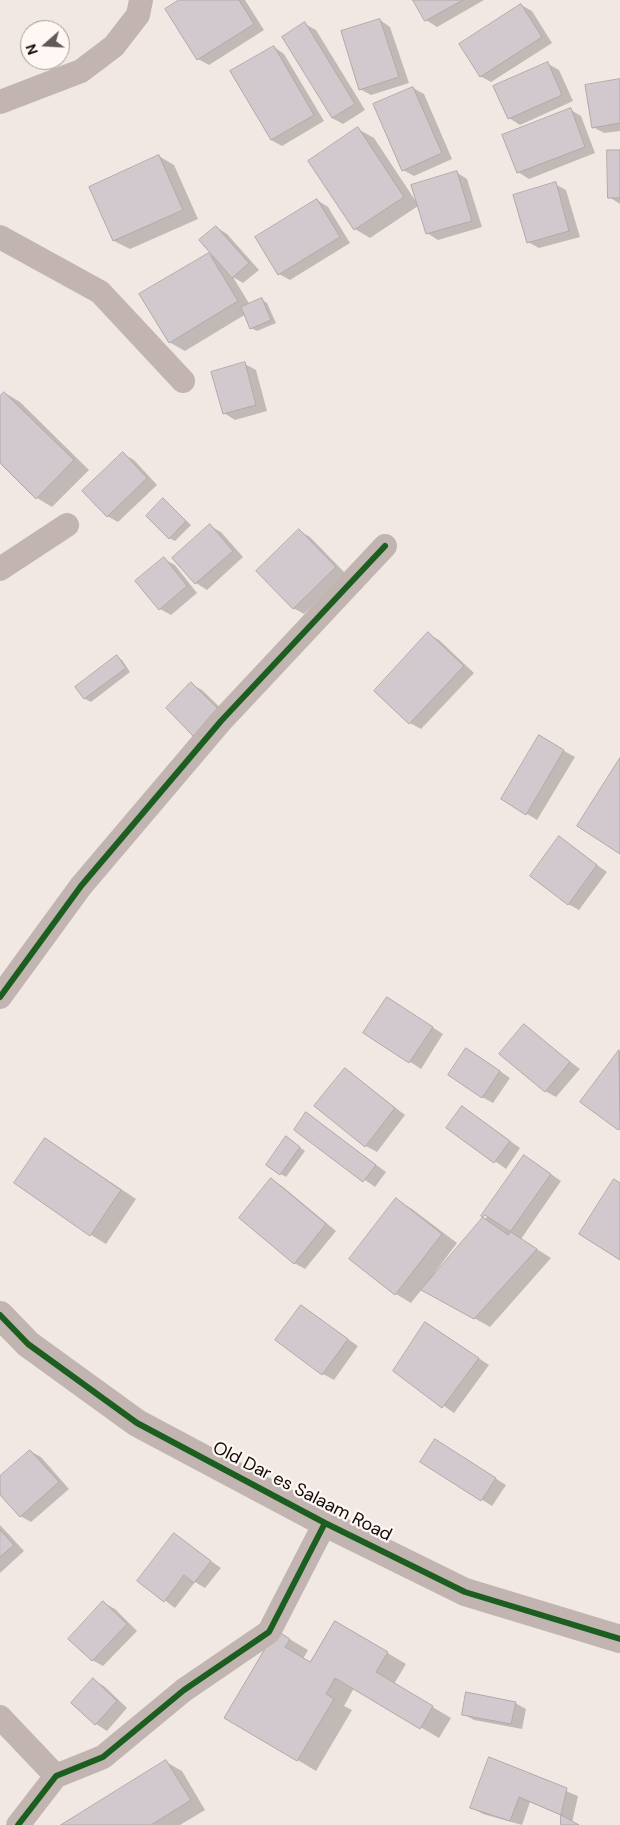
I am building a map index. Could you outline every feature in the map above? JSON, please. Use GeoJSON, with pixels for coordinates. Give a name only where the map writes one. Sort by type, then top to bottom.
{"type":"FeatureCollection","features":[{"type":"Feature","properties":{"kind":"street"},"geometry":{"type":"LineString","coordinates":[[0,102],[81,71],[114,46],[138,16],[141,0]]}},
{"type":"Feature","properties":{"kind":"street"},"geometry":{"type":"LineString","coordinates":[[0,236],[100,292],[183,381]]}},
{"type":"Feature","properties":{"kind":"street"},"geometry":{"type":"LineString","coordinates":[[0,569],[67,525]]}},
{"type":"Feature","properties":{"kind":"street"},"geometry":{"type":"LineString","coordinates":[[0,997],[81,886],[196,751],[384,546]]}},
{"type":"Feature","properties":{"kind":"street","name":"Old Dar es Salaam Road"},"geometry":{"type":"LineString","coordinates":[[0,1315],[28,1344],[137,1423],[325,1523],[465,1592],[620,1639]]}},
{"type":"Feature","properties":{"kind":"street"},"geometry":{"type":"LineString","coordinates":[[18,1825],[56,1776],[103,1757],[184,1690],[269,1632],[325,1523]]}},
{"type":"Feature","properties":{"kind":"street"},"geometry":{"type":"LineString","coordinates":[[0,1717],[56,1776]]}},
{"type":"Feature","properties":{"kind":"building"},"geometry":{"type":"Polygon","coordinates":[[[179,0],[239,0],[254,24],[197,60],[165,9],[179,0]]]}},
{"type":"Feature","properties":{"kind":"building"},"geometry":{"type":"Polygon","coordinates":[[[413,0],[463,0],[425,21],[413,0]]]}},
{"type":"Feature","properties":{"kind":"building"},"geometry":{"type":"Polygon","coordinates":[[[521,4],[542,37],[480,77],[459,44],[521,4]]]}},
{"type":"Feature","properties":{"kind":"building"},"geometry":{"type":"Polygon","coordinates":[[[380,19],[399,77],[359,90],[341,31],[380,19]]]}},
{"type":"Feature","properties":{"kind":"building"},"geometry":{"type":"Polygon","coordinates":[[[305,22],[355,104],[332,118],[282,37],[305,22]]]}},
{"type":"Feature","properties":{"kind":"building"},"geometry":{"type":"Polygon","coordinates":[[[274,46],[314,115],[271,140],[230,71],[274,46]]]}},
{"type":"Feature","properties":{"kind":"building"},"geometry":{"type":"Polygon","coordinates":[[[548,62],[562,95],[508,119],[493,86],[548,62]]]}},
{"type":"Feature","properties":{"kind":"building"},"geometry":{"type":"Polygon","coordinates":[[[620,79],[620,123],[592,128],[585,85],[620,79]]]}},
{"type":"Feature","properties":{"kind":"building"},"geometry":{"type":"Polygon","coordinates":[[[413,87],[442,153],[402,171],[373,104],[413,87]]]}},
{"type":"Feature","properties":{"kind":"building"},"geometry":{"type":"Polygon","coordinates":[[[571,108],[585,147],[517,173],[502,135],[571,108]]]}},
{"type":"Feature","properties":{"kind":"building"},"geometry":{"type":"Polygon","coordinates":[[[358,127],[404,197],[354,230],[308,161],[358,127]]]}},
{"type":"Feature","properties":{"kind":"building"},"geometry":{"type":"Polygon","coordinates":[[[607,150],[620,150],[620,198],[608,198],[607,150]]]}},
{"type":"Feature","properties":{"kind":"building"},"geometry":{"type":"Polygon","coordinates":[[[159,155],[183,210],[113,241],[89,187],[159,155]]]}},
{"type":"Feature","properties":{"kind":"building"},"geometry":{"type":"Polygon","coordinates":[[[457,171],[472,221],[426,234],[411,185],[457,171]]]}},
{"type":"Feature","properties":{"kind":"building"},"geometry":{"type":"Polygon","coordinates":[[[556,182],[569,231],[527,243],[513,195],[556,182]]]}},
{"type":"Feature","properties":{"kind":"building"},"geometry":{"type":"Polygon","coordinates":[[[317,199],[340,237],[278,275],[255,237],[317,199]]]}},
{"type":"Feature","properties":{"kind":"building"},"geometry":{"type":"Polygon","coordinates":[[[216,226],[249,263],[232,278],[199,240],[216,226]]]}},
{"type":"Feature","properties":{"kind":"building"},"geometry":{"type":"Polygon","coordinates":[[[209,253],[238,301],[169,343],[139,294],[209,253]]]}},
{"type":"Feature","properties":{"kind":"building"},"geometry":{"type":"Polygon","coordinates":[[[262,298],[271,320],[250,329],[241,307],[262,298]]]}},
{"type":"Feature","properties":{"kind":"building"},"geometry":{"type":"Polygon","coordinates":[[[245,362],[256,405],[223,414],[211,372],[245,362]]]}},
{"type":"Feature","properties":{"kind":"building"},"geometry":{"type":"Polygon","coordinates":[[[4,392],[74,460],[36,499],[0,463],[0,396],[4,392]]]}},
{"type":"Feature","properties":{"kind":"building"},"geometry":{"type":"Polygon","coordinates":[[[123,452],[147,478],[107,517],[82,491],[123,452]]]}},
{"type":"Feature","properties":{"kind":"building"},"geometry":{"type":"Polygon","coordinates":[[[163,498],[186,521],[169,539],[146,516],[163,498]]]}},
{"type":"Feature","properties":{"kind":"building"},"geometry":{"type":"Polygon","coordinates":[[[210,524],[233,551],[195,584],[172,558],[210,524]]]}},
{"type":"Feature","properties":{"kind":"building"},"geometry":{"type":"Polygon","coordinates":[[[299,529],[336,567],[293,609],[256,571],[299,529]]]}},
{"type":"Feature","properties":{"kind":"building"},"geometry":{"type":"Polygon","coordinates":[[[164,557],[187,586],[159,610],[135,581],[164,557]]]}},
{"type":"Feature","properties":{"kind":"building"},"geometry":{"type":"Polygon","coordinates":[[[428,632],[464,666],[409,724],[374,691],[428,632]]]}},
{"type":"Feature","properties":{"kind":"building"},"geometry":{"type":"Polygon","coordinates":[[[117,655],[126,668],[84,699],[75,687],[117,655]]]}},
{"type":"Feature","properties":{"kind":"building"},"geometry":{"type":"Polygon","coordinates":[[[191,682],[219,710],[194,737],[166,708],[191,682]]]}},
{"type":"Feature","properties":{"kind":"building"},"geometry":{"type":"Polygon","coordinates":[[[539,735],[564,750],[526,815],[501,799],[539,735]]]}},
{"type":"Feature","properties":{"kind":"building"},"geometry":{"type":"Polygon","coordinates":[[[620,758],[620,854],[577,826],[620,758]]]}},
{"type":"Feature","properties":{"kind":"building"},"geometry":{"type":"Polygon","coordinates":[[[559,836],[597,865],[568,905],[530,876],[559,836]]]}},
{"type":"Feature","properties":{"kind":"building"},"geometry":{"type":"Polygon","coordinates":[[[387,997],[433,1027],[409,1063],[363,1033],[387,997]]]}},
{"type":"Feature","properties":{"kind":"building"},"geometry":{"type":"Polygon","coordinates":[[[524,1024],[570,1062],[545,1092],[499,1054],[524,1024]]]}},
{"type":"Feature","properties":{"kind":"building"},"geometry":{"type":"Polygon","coordinates":[[[466,1048],[500,1071],[482,1098],[448,1075],[466,1048]]]}},
{"type":"Feature","properties":{"kind":"building"},"geometry":{"type":"Polygon","coordinates":[[[619,1050],[620,1128],[618,1130],[580,1102],[619,1050]]]}},
{"type":"Feature","properties":{"kind":"building"},"geometry":{"type":"Polygon","coordinates":[[[345,1068],[395,1108],[365,1147],[314,1106],[345,1068]]]}},
{"type":"Feature","properties":{"kind":"building"},"geometry":{"type":"Polygon","coordinates":[[[462,1106],[510,1141],[494,1163],[446,1128],[462,1106]]]}},
{"type":"Feature","properties":{"kind":"building"},"geometry":{"type":"Polygon","coordinates":[[[306,1112],[376,1165],[363,1182],[294,1130],[306,1112]]]}},
{"type":"Feature","properties":{"kind":"building"},"geometry":{"type":"Polygon","coordinates":[[[286,1136],[300,1147],[280,1175],[266,1165],[286,1136]]]}},
{"type":"Feature","properties":{"kind":"building"},"geometry":{"type":"Polygon","coordinates":[[[45,1138],[121,1190],[90,1236],[14,1183],[45,1138]]]}},
{"type":"Feature","properties":{"kind":"building"},"geometry":{"type":"Polygon","coordinates":[[[524,1155],[551,1174],[508,1235],[481,1216],[524,1155]]]}},
{"type":"Feature","properties":{"kind":"building"},"geometry":{"type":"Polygon","coordinates":[[[271,1178],[326,1224],[294,1264],[239,1218],[271,1178]]]}},
{"type":"Feature","properties":{"kind":"building"},"geometry":{"type":"Polygon","coordinates":[[[614,1179],[620,1183],[620,1260],[579,1234],[614,1179]]]}},
{"type":"Feature","properties":{"kind":"building"},"geometry":{"type":"Polygon","coordinates":[[[396,1198],[442,1234],[395,1295],[349,1259],[396,1198]]]}},
{"type":"Feature","properties":{"kind":"building"},"geometry":{"type":"Polygon","coordinates":[[[485,1215],[537,1249],[474,1319],[421,1290],[485,1215]]]}},
{"type":"Feature","properties":{"kind":"building"},"geometry":{"type":"Polygon","coordinates":[[[301,1305],[348,1339],[322,1375],[275,1340],[301,1305]]]}},
{"type":"Feature","properties":{"kind":"building"},"geometry":{"type":"Polygon","coordinates":[[[425,1322],[479,1358],[442,1408],[393,1371],[425,1322]]]}},
{"type":"Feature","properties":{"kind":"building"},"geometry":{"type":"Polygon","coordinates":[[[435,1439],[496,1478],[481,1501],[420,1462],[435,1439]]]}},
{"type":"Feature","properties":{"kind":"building"},"geometry":{"type":"Polygon","coordinates":[[[30,1450],[59,1482],[20,1517],[0,1495],[0,1476],[30,1450]]]}},
{"type":"Feature","properties":{"kind":"building"},"geometry":{"type":"Polygon","coordinates":[[[0,1530],[14,1545],[0,1557],[0,1530]]]}},
{"type":"Feature","properties":{"kind":"building"},"geometry":{"type":"Polygon","coordinates":[[[174,1533],[211,1561],[194,1583],[184,1575],[164,1602],[137,1581],[174,1533]]]}},
{"type":"Feature","properties":{"kind":"building"},"geometry":{"type":"Polygon","coordinates":[[[103,1601],[127,1624],[92,1661],[68,1639],[103,1601]]]}},
{"type":"Feature","properties":{"kind":"building"},"geometry":{"type":"Polygon","coordinates":[[[335,1621],[388,1652],[376,1672],[433,1706],[420,1729],[335,1678],[326,1694],[334,1699],[297,1761],[224,1718],[276,1630],[290,1639],[285,1647],[310,1662],[335,1621]]]}},
{"type":"Feature","properties":{"kind":"building"},"geometry":{"type":"Polygon","coordinates":[[[93,1678],[117,1701],[95,1725],[71,1703],[93,1678]]]}},
{"type":"Feature","properties":{"kind":"building"},"geometry":{"type":"Polygon","coordinates":[[[466,1692],[516,1702],[511,1724],[462,1715],[466,1692]]]}},
{"type":"Feature","properties":{"kind":"building"},"geometry":{"type":"Polygon","coordinates":[[[489,1757],[567,1788],[561,1815],[519,1797],[510,1821],[470,1808],[489,1757]]]}},
{"type":"Feature","properties":{"kind":"building"},"geometry":{"type":"Polygon","coordinates":[[[166,1760],[191,1800],[151,1825],[61,1825],[166,1760]]]}},
{"type":"Feature","properties":{"kind":"building"},"geometry":{"type":"Polygon","coordinates":[[[561,1815],[579,1825],[561,1825],[561,1815]]]}},
{"type":"Feature","properties":{"kind":"cycle path"},"geometry":{"type":"LineString","coordinates":[[0,997],[81,886],[221,721],[385,546]]}},
{"type":"Feature","properties":{"kind":"cycle path"},"geometry":{"type":"LineString","coordinates":[[0,1315],[28,1344],[137,1423],[325,1523],[465,1592],[620,1639]]}},
{"type":"Feature","properties":{"kind":"cycle path"},"geometry":{"type":"LineString","coordinates":[[18,1825],[56,1776],[103,1757],[184,1690],[269,1632],[325,1523]]}}]}
